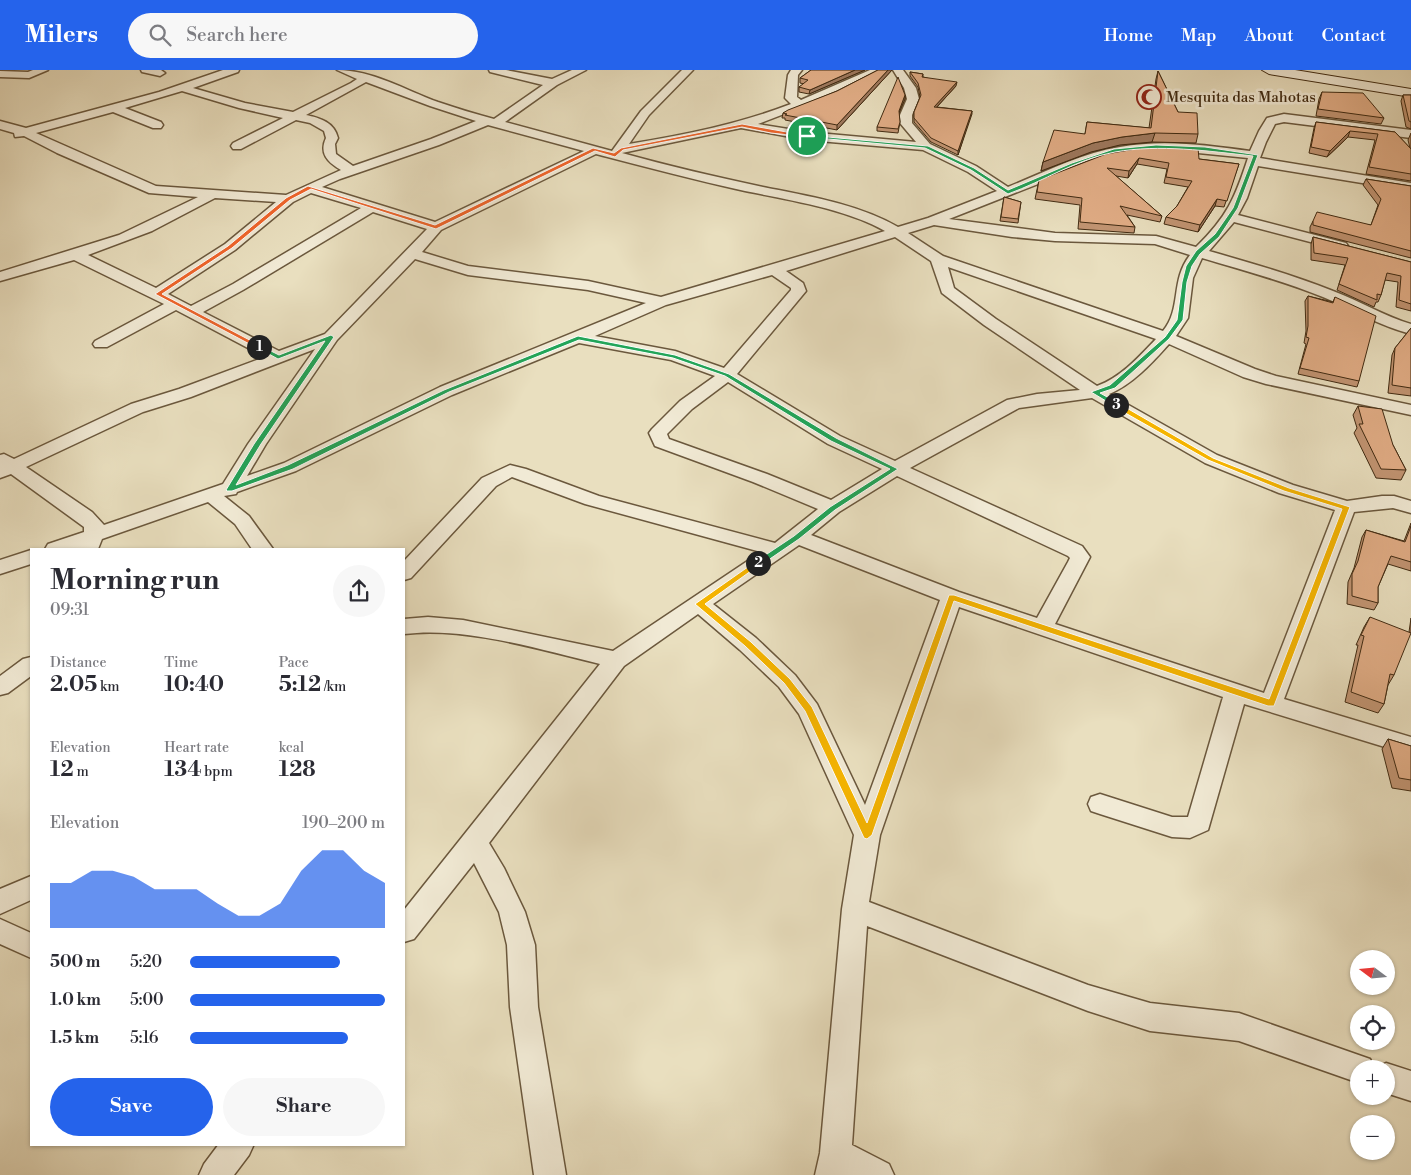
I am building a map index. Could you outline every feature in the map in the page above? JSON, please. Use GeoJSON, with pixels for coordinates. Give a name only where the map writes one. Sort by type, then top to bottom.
{"type":"FeatureCollection","features":[{"type":"Feature","properties":{"kind":"street"},"geometry":{"type":"LineString","coordinates":[[0,74],[29,75],[43,70]]}},
{"type":"Feature","properties":{"kind":"street"},"geometry":{"type":"LineString","coordinates":[[146,70],[160,73]]}},
{"type":"Feature","properties":{"kind":"street"},"geometry":{"type":"LineString","coordinates":[[8,138],[182,88],[234,70]]}},
{"type":"Feature","properties":{"kind":"street"},"geometry":{"type":"LineString","coordinates":[[494,70],[518,78],[553,83]]}},
{"type":"Feature","properties":{"kind":"street"},"geometry":{"type":"LineString","coordinates":[[158,294],[230,247],[288,199],[352,170],[492,122],[553,83],[581,70]]}},
{"type":"Feature","properties":{"kind":"street"},"geometry":{"type":"LineString","coordinates":[[618,152],[646,113],[688,70]]}},
{"type":"Feature","properties":{"kind":"street"},"geometry":{"type":"LineString","coordinates":[[796,70],[793,75],[791,98],[799,105]]}},
{"type":"Feature","properties":{"kind":"street"},"geometry":{"type":"LineString","coordinates":[[618,152],[761,120],[879,70]]}},
{"type":"Feature","properties":{"kind":"street"},"geometry":{"type":"LineString","coordinates":[[898,70],[910,88],[913,99],[906,115],[906,123],[926,147]]}},
{"type":"Feature","properties":{"kind":"street"},"geometry":{"type":"LineString","coordinates":[[1268,70],[1411,93]]}},
{"type":"Feature","properties":{"kind":"street"},"geometry":{"type":"LineString","coordinates":[[237,146],[355,85],[355,72],[434,104],[492,122],[595,150],[618,152],[678,172],[807,200],[857,214],[875,220],[897,231],[938,259],[1167,338],[1249,373],[1272,380],[1411,410]]}},
{"type":"Feature","properties":{"kind":"street"},"geometry":{"type":"LineString","coordinates":[[182,88],[243,106],[313,120],[330,130],[332,138],[328,144],[328,150],[331,158],[352,170]]}},
{"type":"Feature","properties":{"kind":"street"},"geometry":{"type":"LineString","coordinates":[[114,108],[157,125]]}},
{"type":"Feature","properties":{"kind":"street"},"geometry":{"type":"LineString","coordinates":[[405,929],[616,660],[787,544],[832,508],[895,469],[1013,404],[1027,400],[1094,392],[1112,387],[1167,338],[1180,320],[1184,282],[1189,266],[1198,253],[1217,236],[1230,217],[1271,121],[1290,119],[1411,134]]}},
{"type":"Feature","properties":{"kind":"street"},"geometry":{"type":"LineString","coordinates":[[0,125],[25,132],[61,150],[154,190],[288,199]]}},
{"type":"Feature","properties":{"kind":"street"},"geometry":{"type":"LineString","coordinates":[[742,125],[798,135],[926,147],[972,169],[1008,192]]}},
{"type":"Feature","properties":{"kind":"street"},"geometry":{"type":"LineString","coordinates":[[60,548],[91,542],[290,467],[446,391],[578,338],[660,302],[774,270],[933,221],[1074,164],[1114,151],[1156,146],[1205,149],[1411,187]]}},
{"type":"Feature","properties":{"kind":"street"},"geometry":{"type":"LineString","coordinates":[[221,493],[331,337],[436,227],[595,150]]}},
{"type":"Feature","properties":{"kind":"street"},"geometry":{"type":"LineString","coordinates":[[310,188],[436,227]]}},
{"type":"Feature","properties":{"kind":"street"},"geometry":{"type":"LineString","coordinates":[[0,277],[76,255],[160,222],[214,194]]}},
{"type":"Feature","properties":{"kind":"street"},"geometry":{"type":"LineString","coordinates":[[193,311],[372,207]]}},
{"type":"Feature","properties":{"kind":"street"},"geometry":{"type":"LineString","coordinates":[[1230,217],[1358,251]]}},
{"type":"Feature","properties":{"kind":"street"},"geometry":{"type":"LineString","coordinates":[[933,221],[1012,233],[1047,236],[1156,240],[1296,281],[1390,323],[1411,330]]}},
{"type":"Feature","properties":{"kind":"street"},"geometry":{"type":"LineString","coordinates":[[413,253],[448,267],[488,274],[618,290],[660,302]]}},
{"type":"Feature","properties":{"kind":"street"},"geometry":{"type":"LineString","coordinates":[[76,255],[193,311],[278,357]]}},
{"type":"Feature","properties":{"kind":"street"},"geometry":{"type":"LineString","coordinates":[[938,259],[947,290],[990,322],[1094,392],[1211,459],[1286,489],[1346,507],[1382,502],[1394,502],[1411,507]]}},
{"type":"Feature","properties":{"kind":"street"},"geometry":{"type":"LineString","coordinates":[[774,270],[800,289],[727,375],[686,405],[658,433],[661,442],[760,478],[832,508]]}},
{"type":"Feature","properties":{"kind":"street"},"geometry":{"type":"LineString","coordinates":[[101,344],[175,304]]}},
{"type":"Feature","properties":{"kind":"street"},"geometry":{"type":"LineString","coordinates":[[4,465],[137,408],[185,393],[331,337]]}},
{"type":"Feature","properties":{"kind":"street"},"geometry":{"type":"LineString","coordinates":[[578,338],[675,356],[727,375],[834,440],[1075,551],[1080,558],[1042,628]]}},
{"type":"Feature","properties":{"kind":"street"},"geometry":{"type":"LineString","coordinates":[[4,465],[85,516],[94,525],[91,542]]}},
{"type":"Feature","properties":{"kind":"street"},"geometry":{"type":"LineString","coordinates":[[405,572],[489,482],[510,471],[592,500],[787,544],[1271,704],[1411,746]]}},
{"type":"Feature","properties":{"kind":"street"},"geometry":{"type":"LineString","coordinates":[[221,493],[262,548]]}},
{"type":"Feature","properties":{"kind":"street"},"geometry":{"type":"LineString","coordinates":[[1271,704],[1346,507]]}},
{"type":"Feature","properties":{"kind":"street"},"geometry":{"type":"LineString","coordinates":[[0,567],[30,556]]}},
{"type":"Feature","properties":{"kind":"street"},"geometry":{"type":"LineString","coordinates":[[878,1175],[833,1164],[855,909],[867,835],[952,597]]}},
{"type":"Feature","properties":{"kind":"street"},"geometry":{"type":"LineString","coordinates":[[699,604],[748,644],[787,681],[808,710],[867,835]]}},
{"type":"Feature","properties":{"kind":"street"},"geometry":{"type":"LineString","coordinates":[[405,626],[424,623],[457,626],[616,660]]}},
{"type":"Feature","properties":{"kind":"street"},"geometry":{"type":"LineString","coordinates":[[0,687],[30,666]]}},
{"type":"Feature","properties":{"kind":"street"},"geometry":{"type":"LineString","coordinates":[[1100,804],[1172,827],[1190,828],[1199,823],[1236,692]]}},
{"type":"Feature","properties":{"kind":"street"},"geometry":{"type":"LineString","coordinates":[[475,842],[495,876],[512,912],[521,945],[524,1007],[550,1175]]}},
{"type":"Feature","properties":{"kind":"street"},"geometry":{"type":"LineString","coordinates":[[0,902],[30,887]]}},
{"type":"Feature","properties":{"kind":"street"},"geometry":{"type":"LineString","coordinates":[[855,909],[1097,1001],[1150,1017],[1239,1027],[1350,1066]]}},
{"type":"Feature","properties":{"kind":"street"},"geometry":{"type":"LineString","coordinates":[[0,931],[30,946]]}},
{"type":"Feature","properties":{"kind":"street"},"geometry":{"type":"LineString","coordinates":[[1395,1081],[1411,1086]]}},
{"type":"Feature","properties":{"kind":"street"},"geometry":{"type":"LineString","coordinates":[[216,1175],[237,1146]]}},
{"type":"Feature","properties":{"kind":"building"},"geometry":{"type":"Polygon","coordinates":[[[811,70],[855,70],[810,90],[799,87],[808,80],[800,78],[811,70]]]}},
{"type":"Feature","properties":{"kind":"building"},"geometry":{"type":"Polygon","coordinates":[[[878,70],[888,70],[837,125],[785,115],[787,114],[783,113],[837,91],[878,70]]]}},
{"type":"Feature","properties":{"kind":"building"},"geometry":{"type":"Polygon","coordinates":[[[1158,71],[1178,112],[1197,113],[1198,134],[1155,133],[1122,137],[1093,143],[1043,162],[1054,130],[1085,134],[1087,122],[1151,128],[1158,71]]]}},
{"type":"Feature","properties":{"kind":"building"},"geometry":{"type":"Polygon","coordinates":[[[910,72],[923,74],[922,77],[957,82],[934,107],[972,111],[958,151],[931,138],[914,118],[914,112],[921,95],[918,83],[910,72]]]}},
{"type":"Feature","properties":{"kind":"building"},"geometry":{"type":"Polygon","coordinates":[[[898,77],[905,95],[899,111],[900,122],[898,129],[877,127],[898,77]]]}},
{"type":"Feature","properties":{"kind":"building"},"geometry":{"type":"Polygon","coordinates":[[[1322,92],[1363,93],[1384,118],[1318,109],[1322,92]]]}},
{"type":"Feature","properties":{"kind":"building"},"geometry":{"type":"Polygon","coordinates":[[[1403,95],[1411,95],[1411,122],[1409,121],[1403,95]]]}},
{"type":"Feature","properties":{"kind":"building"},"geometry":{"type":"Polygon","coordinates":[[[1316,122],[1395,132],[1411,149],[1411,174],[1369,167],[1378,134],[1350,131],[1330,151],[1311,147],[1316,122]]]}},
{"type":"Feature","properties":{"kind":"building"},"geometry":{"type":"Polygon","coordinates":[[[1141,148],[1198,148],[1199,159],[1239,164],[1227,201],[1217,199],[1200,225],[1166,217],[1177,206],[1192,181],[1166,177],[1169,163],[1139,158],[1129,171],[1107,168],[1162,216],[1120,206],[1135,227],[1080,222],[1082,198],[1037,192],[1039,180],[1106,154],[1141,148]]]}},
{"type":"Feature","properties":{"kind":"building"},"geometry":{"type":"Polygon","coordinates":[[[1366,179],[1411,186],[1411,251],[1313,225],[1317,212],[1371,225],[1381,199],[1366,179]]]}},
{"type":"Feature","properties":{"kind":"building"},"geometry":{"type":"Polygon","coordinates":[[[1004,197],[1021,202],[1018,219],[1001,217],[1004,197]]]}},
{"type":"Feature","properties":{"kind":"building"},"geometry":{"type":"Polygon","coordinates":[[[1313,237],[1411,262],[1411,304],[1399,300],[1401,276],[1387,273],[1381,295],[1377,294],[1377,300],[1339,284],[1348,258],[1314,253],[1313,237]]]}},
{"type":"Feature","properties":{"kind":"building"},"geometry":{"type":"Polygon","coordinates":[[[1308,296],[1333,303],[1335,297],[1376,316],[1359,381],[1300,368],[1309,338],[1306,337],[1308,296]]]}},
{"type":"Feature","properties":{"kind":"building"},"geometry":{"type":"Polygon","coordinates":[[[1411,328],[1411,388],[1392,385],[1395,348],[1411,328]]]}},
{"type":"Feature","properties":{"kind":"building"},"geometry":{"type":"Polygon","coordinates":[[[1358,406],[1382,409],[1393,445],[1406,470],[1381,469],[1359,424],[1363,424],[1358,406]]]}},
{"type":"Feature","properties":{"kind":"building"},"geometry":{"type":"Polygon","coordinates":[[[1411,526],[1411,562],[1391,556],[1378,587],[1378,603],[1352,596],[1352,574],[1358,561],[1366,530],[1405,542],[1411,526]]]}},
{"type":"Feature","properties":{"kind":"building"},"geometry":{"type":"Polygon","coordinates":[[[1370,617],[1411,633],[1394,675],[1390,674],[1384,704],[1351,692],[1364,636],[1361,635],[1370,617]]]}},
{"type":"Feature","properties":{"kind":"building"},"geometry":{"type":"Polygon","coordinates":[[[1388,739],[1411,746],[1411,780],[1399,778],[1388,739]]]}},
{"type":"Feature","properties":{"kind":"place","name":"Mesquita das Mahotas"},"geometry":{"type":"Point","coordinates":[1149,97]}},
{"type":"Feature","properties":{"kind":"route"},"geometry":{"type":"LineString","coordinates":[[742,125],[771,132],[807,136],[926,147],[985,176],[1008,192],[1074,164],[1114,151],[1130,148],[1156,146],[1184,147],[1255,155],[1236,208],[1217,236],[1198,253],[1189,266],[1184,282],[1180,320],[1167,338],[1112,387],[1094,392],[1211,459],[1286,489],[1346,507],[1271,704],[952,597],[867,835],[808,710],[787,681],[748,644],[699,604],[797,537],[832,508],[895,469],[834,440],[727,375],[675,356],[633,347],[578,338],[446,391],[411,407],[351,439],[290,467],[229,490],[286,400],[331,337],[278,357],[158,294],[230,247],[288,199],[310,188],[436,227],[595,150],[615,155],[621,149],[742,125]]}}]}
